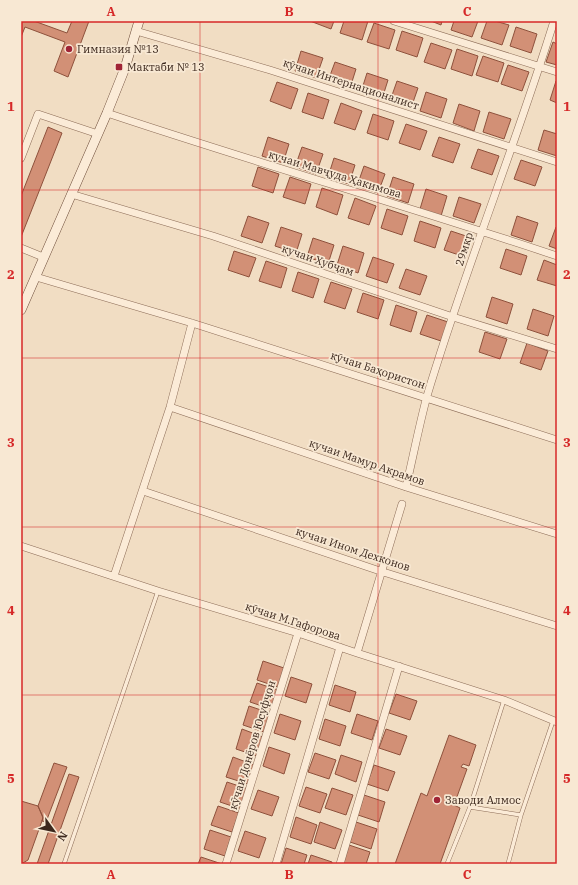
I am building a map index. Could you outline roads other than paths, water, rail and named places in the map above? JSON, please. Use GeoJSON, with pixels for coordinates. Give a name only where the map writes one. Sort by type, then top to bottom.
{"type":"FeatureCollection","features":[{"type":"Feature","properties":{"kind":"main road"},"geometry":{"type":"LineString","coordinates":[[21,310],[107,113],[125,68],[139,21]]}},
{"type":"Feature","properties":{"kind":"street"},"geometry":{"type":"LineString","coordinates":[[394,21],[557,72]]}},
{"type":"Feature","properties":{"kind":"street","name":"29мкр"},"geometry":{"type":"LineString","coordinates":[[406,487],[427,397],[482,230],[513,146],[554,21]]}},
{"type":"Feature","properties":{"kind":"street","name":"кӯчаи Интернационалист"},"geometry":{"type":"LineString","coordinates":[[136,31],[270,70],[513,146],[557,162]]}},
{"type":"Feature","properties":{"kind":"street","name":"кучаи Мавҷуда Ҳакимова"},"geometry":{"type":"LineString","coordinates":[[107,113],[189,141],[482,230],[557,256]]}},
{"type":"Feature","properties":{"kind":"street"},"geometry":{"type":"LineString","coordinates":[[21,158],[38,114],[98,134]]}},
{"type":"Feature","properties":{"kind":"street","name":"кучаи Хубҷам"},"geometry":{"type":"LineString","coordinates":[[71,194],[213,236],[453,317],[557,349]]}},
{"type":"Feature","properties":{"kind":"street"},"geometry":{"type":"LineString","coordinates":[[21,248],[43,257]]}},
{"type":"Feature","properties":{"kind":"street","name":"кӯчаи Баҳористон"},"geometry":{"type":"LineString","coordinates":[[36,277],[192,323],[427,397],[557,440]]}},
{"type":"Feature","properties":{"kind":"street"},"geometry":{"type":"LineString","coordinates":[[114,576],[170,407],[192,323]]}},
{"type":"Feature","properties":{"kind":"street","name":"кучаи Мамур Акрамов"},"geometry":{"type":"LineString","coordinates":[[170,407],[406,487],[557,534]]}},
{"type":"Feature","properties":{"kind":"street","name":"кучаи Ином Дехконов"},"geometry":{"type":"LineString","coordinates":[[143,491],[380,571],[557,626]]}},
{"type":"Feature","properties":{"kind":"street"},"geometry":{"type":"LineString","coordinates":[[357,653],[380,571],[402,504]]}},
{"type":"Feature","properties":{"kind":"street","name":"кӯчаи М.Гафорова"},"geometry":{"type":"LineString","coordinates":[[21,546],[158,591],[298,632],[357,653],[504,700],[555,721]]}},
{"type":"Feature","properties":{"kind":"street","name":"кӯчаи Донёров Юсуфҷон"},"geometry":{"type":"LineString","coordinates":[[226,864],[298,632]]}},
{"type":"Feature","properties":{"kind":"street"},"geometry":{"type":"LineString","coordinates":[[276,864],[340,647]]}},
{"type":"Feature","properties":{"kind":"street"},"geometry":{"type":"LineString","coordinates":[[340,864],[399,666]]}},
{"type":"Feature","properties":{"kind":"lane"},"geometry":{"type":"LineString","coordinates":[[64,864],[158,591]]}},
{"type":"Feature","properties":{"kind":"lane"},"geometry":{"type":"LineString","coordinates":[[447,864],[470,807],[504,700]]}},
{"type":"Feature","properties":{"kind":"lane"},"geometry":{"type":"LineString","coordinates":[[508,864],[521,814],[555,721]]}},
{"type":"Feature","properties":{"kind":"lane"},"geometry":{"type":"LineString","coordinates":[[470,807],[521,814]]}},
{"type":"Feature","properties":{"kind":"place","name":"Гимназия №13"},"geometry":{"type":"Point","coordinates":[69,49]}},
{"type":"Feature","properties":{"kind":"place","name":"Мактаби № 13"},"geometry":{"type":"Point","coordinates":[119,67]}},
{"type":"Feature","properties":{"kind":"place","name":"Заводи Алмос"},"geometry":{"type":"Point","coordinates":[437,800]}}]}
